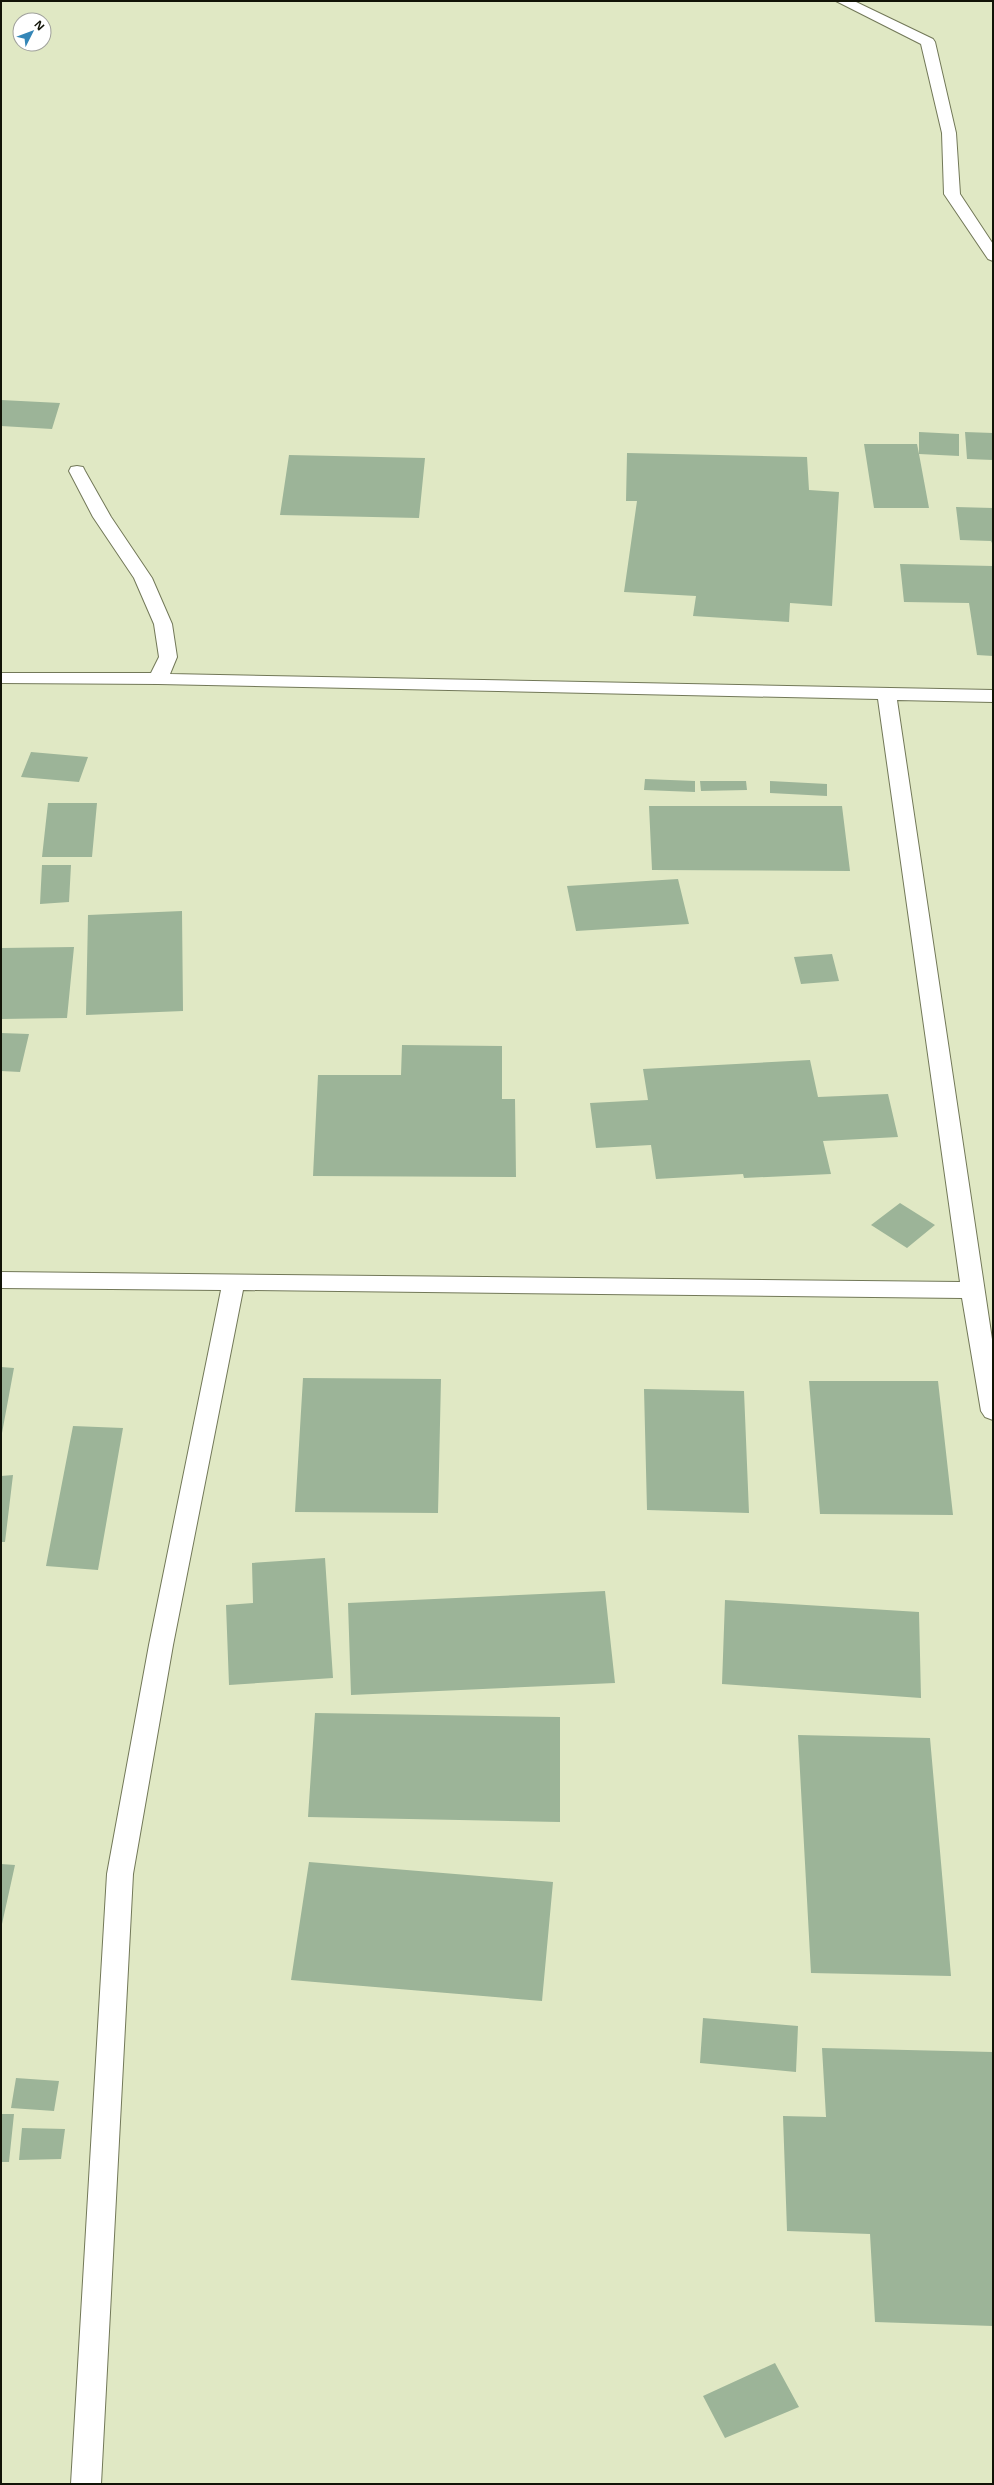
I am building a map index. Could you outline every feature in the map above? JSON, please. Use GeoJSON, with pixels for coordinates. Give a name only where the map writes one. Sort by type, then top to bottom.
{"type":"FeatureCollection","features":[{"type":"Feature","properties":{"kind":"street"},"geometry":{"type":"LineString","coordinates":[[843,1],[928,42],[949,133],[952,194],[993,256]]}},
{"type":"Feature","properties":{"kind":"street"},"geometry":{"type":"LineString","coordinates":[[77,471],[102,516],[143,578],[163,624],[168,657],[158,679]]}},
{"type":"Feature","properties":{"kind":"street"},"geometry":{"type":"LineString","coordinates":[[1,678],[158,679],[993,696]]}},
{"type":"Feature","properties":{"kind":"street"},"geometry":{"type":"LineString","coordinates":[[887,695],[972,1290],[993,1411]]}},
{"type":"Feature","properties":{"kind":"street"},"geometry":{"type":"LineString","coordinates":[[1,1280],[233,1284],[972,1290]]}},
{"type":"Feature","properties":{"kind":"street"},"geometry":{"type":"LineString","coordinates":[[86,2484],[105,2181],[120,1874],[161,1645],[233,1284]]}},
{"type":"Feature","properties":{"kind":"building"},"geometry":{"type":"Polygon","coordinates":[[[1,400],[60,403],[52,429],[1,426],[1,400]]]}},
{"type":"Feature","properties":{"kind":"building"},"geometry":{"type":"Polygon","coordinates":[[[919,432],[959,434],[959,456],[919,454],[919,432]]]}},
{"type":"Feature","properties":{"kind":"building"},"geometry":{"type":"Polygon","coordinates":[[[965,432],[993,433],[993,460],[967,459],[965,432]]]}},
{"type":"Feature","properties":{"kind":"building"},"geometry":{"type":"Polygon","coordinates":[[[864,444],[917,444],[929,508],[874,508],[864,444]]]}},
{"type":"Feature","properties":{"kind":"building"},"geometry":{"type":"Polygon","coordinates":[[[627,453],[807,457],[809,490],[839,492],[832,606],[790,603],[789,622],[693,616],[696,596],[624,592],[637,501],[626,501],[627,453]]]}},
{"type":"Feature","properties":{"kind":"building"},"geometry":{"type":"Polygon","coordinates":[[[289,455],[425,458],[419,518],[280,515],[289,455]]]}},
{"type":"Feature","properties":{"kind":"building"},"geometry":{"type":"Polygon","coordinates":[[[956,507],[993,508],[993,545],[991,541],[960,540],[956,507]]]}},
{"type":"Feature","properties":{"kind":"building"},"geometry":{"type":"Polygon","coordinates":[[[900,564],[993,566],[993,656],[977,655],[969,603],[904,602],[900,564]]]}},
{"type":"Feature","properties":{"kind":"building"},"geometry":{"type":"Polygon","coordinates":[[[31,752],[88,757],[79,782],[21,777],[31,752]]]}},
{"type":"Feature","properties":{"kind":"building"},"geometry":{"type":"Polygon","coordinates":[[[645,779],[695,781],[695,792],[644,790],[645,779]]]}},
{"type":"Feature","properties":{"kind":"building"},"geometry":{"type":"Polygon","coordinates":[[[700,781],[746,781],[747,790],[701,791],[700,781]]]}},
{"type":"Feature","properties":{"kind":"building"},"geometry":{"type":"Polygon","coordinates":[[[770,781],[827,784],[827,796],[770,793],[770,781]]]}},
{"type":"Feature","properties":{"kind":"building"},"geometry":{"type":"Polygon","coordinates":[[[48,803],[97,803],[92,857],[42,857],[48,803]]]}},
{"type":"Feature","properties":{"kind":"building"},"geometry":{"type":"Polygon","coordinates":[[[649,806],[842,806],[850,871],[652,870],[649,806]]]}},
{"type":"Feature","properties":{"kind":"building"},"geometry":{"type":"Polygon","coordinates":[[[42,865],[71,865],[69,902],[40,904],[42,865]]]}},
{"type":"Feature","properties":{"kind":"building"},"geometry":{"type":"Polygon","coordinates":[[[678,879],[689,924],[576,931],[567,886],[678,879]]]}},
{"type":"Feature","properties":{"kind":"building"},"geometry":{"type":"Polygon","coordinates":[[[182,911],[183,1011],[86,1015],[88,915],[182,911]]]}},
{"type":"Feature","properties":{"kind":"building"},"geometry":{"type":"Polygon","coordinates":[[[74,947],[67,1018],[1,1019],[2,948],[74,947]]]}},
{"type":"Feature","properties":{"kind":"building"},"geometry":{"type":"Polygon","coordinates":[[[832,954],[839,981],[801,984],[794,957],[832,954]]]}},
{"type":"Feature","properties":{"kind":"building"},"geometry":{"type":"Polygon","coordinates":[[[1,1033],[29,1034],[20,1072],[1,1071],[1,1033]]]}},
{"type":"Feature","properties":{"kind":"building"},"geometry":{"type":"Polygon","coordinates":[[[402,1045],[502,1046],[502,1099],[515,1099],[516,1177],[313,1176],[318,1075],[401,1075],[402,1045]]]}},
{"type":"Feature","properties":{"kind":"building"},"geometry":{"type":"Polygon","coordinates":[[[810,1060],[818,1097],[888,1094],[898,1137],[823,1141],[831,1174],[744,1178],[743,1174],[656,1179],[651,1145],[596,1148],[590,1103],[648,1100],[643,1069],[810,1060]]]}},
{"type":"Feature","properties":{"kind":"building"},"geometry":{"type":"Polygon","coordinates":[[[900,1203],[935,1225],[907,1248],[871,1225],[900,1203]]]}},
{"type":"Feature","properties":{"kind":"building"},"geometry":{"type":"Polygon","coordinates":[[[1,1367],[14,1368],[2,1433],[1,1433],[1,1367]]]}},
{"type":"Feature","properties":{"kind":"building"},"geometry":{"type":"Polygon","coordinates":[[[303,1378],[441,1379],[438,1513],[295,1512],[303,1378]]]}},
{"type":"Feature","properties":{"kind":"building"},"geometry":{"type":"Polygon","coordinates":[[[809,1381],[938,1381],[953,1515],[820,1514],[809,1381]]]}},
{"type":"Feature","properties":{"kind":"building"},"geometry":{"type":"Polygon","coordinates":[[[644,1389],[744,1391],[749,1513],[647,1510],[644,1389]]]}},
{"type":"Feature","properties":{"kind":"building"},"geometry":{"type":"Polygon","coordinates":[[[73,1426],[123,1428],[98,1570],[46,1566],[73,1426]]]}},
{"type":"Feature","properties":{"kind":"building"},"geometry":{"type":"Polygon","coordinates":[[[13,1475],[5,1542],[1,1542],[1,1476],[13,1475]]]}},
{"type":"Feature","properties":{"kind":"building"},"geometry":{"type":"Polygon","coordinates":[[[325,1558],[333,1678],[229,1685],[226,1605],[253,1603],[252,1563],[325,1558]]]}},
{"type":"Feature","properties":{"kind":"building"},"geometry":{"type":"Polygon","coordinates":[[[605,1591],[615,1683],[351,1695],[348,1603],[605,1591]]]}},
{"type":"Feature","properties":{"kind":"building"},"geometry":{"type":"Polygon","coordinates":[[[725,1600],[919,1612],[921,1698],[722,1684],[725,1600]]]}},
{"type":"Feature","properties":{"kind":"building"},"geometry":{"type":"Polygon","coordinates":[[[315,1713],[560,1717],[560,1822],[308,1817],[315,1713]]]}},
{"type":"Feature","properties":{"kind":"building"},"geometry":{"type":"Polygon","coordinates":[[[798,1735],[930,1738],[951,1976],[811,1973],[798,1735]]]}},
{"type":"Feature","properties":{"kind":"building"},"geometry":{"type":"Polygon","coordinates":[[[309,1862],[553,1882],[542,2001],[291,1980],[309,1862]]]}},
{"type":"Feature","properties":{"kind":"building"},"geometry":{"type":"Polygon","coordinates":[[[1,1864],[15,1865],[2,1924],[1,1924],[1,1864]]]}},
{"type":"Feature","properties":{"kind":"building"},"geometry":{"type":"Polygon","coordinates":[[[703,2018],[798,2026],[796,2072],[700,2063],[703,2018]]]}},
{"type":"Feature","properties":{"kind":"building"},"geometry":{"type":"Polygon","coordinates":[[[822,2048],[993,2052],[993,2326],[875,2322],[870,2234],[787,2231],[783,2116],[826,2117],[822,2048]]]}},
{"type":"Feature","properties":{"kind":"building"},"geometry":{"type":"Polygon","coordinates":[[[16,2078],[59,2081],[54,2111],[11,2108],[16,2078]]]}},
{"type":"Feature","properties":{"kind":"building"},"geometry":{"type":"Polygon","coordinates":[[[1,2114],[14,2114],[9,2162],[1,2162],[1,2114]]]}},
{"type":"Feature","properties":{"kind":"building"},"geometry":{"type":"Polygon","coordinates":[[[22,2128],[65,2129],[61,2159],[19,2160],[22,2128]]]}},
{"type":"Feature","properties":{"kind":"building"},"geometry":{"type":"Polygon","coordinates":[[[775,2363],[799,2407],[725,2438],[703,2396],[775,2363]]]}}]}
